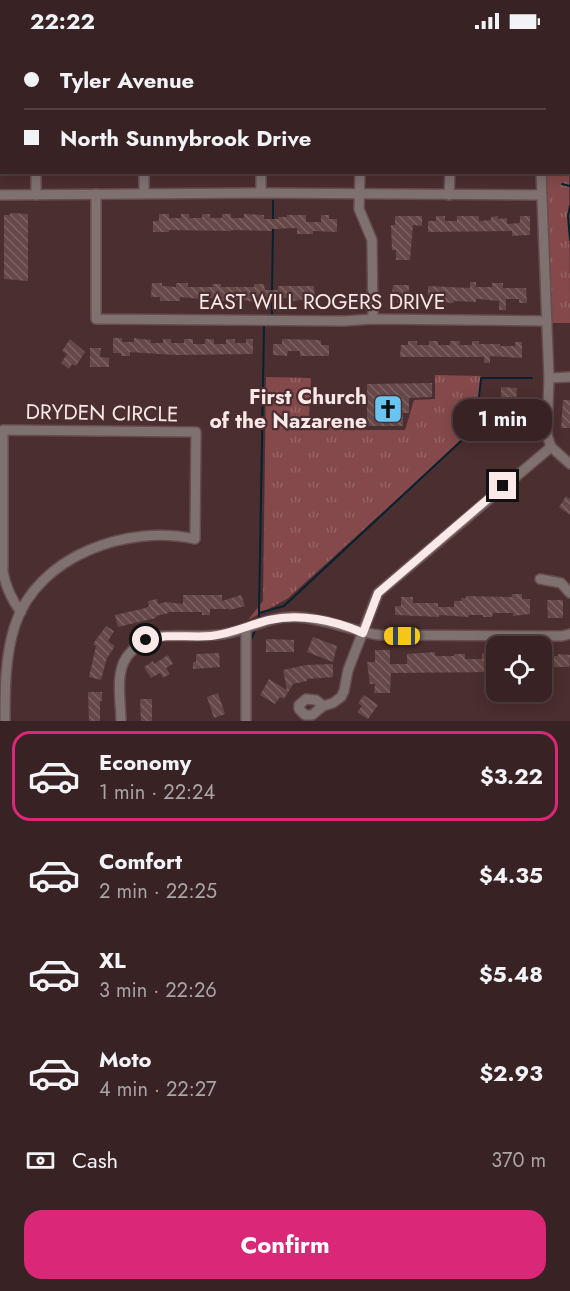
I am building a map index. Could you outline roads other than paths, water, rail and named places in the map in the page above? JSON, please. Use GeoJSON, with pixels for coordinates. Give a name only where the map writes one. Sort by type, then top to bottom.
{"type":"FeatureCollection","features":[{"type":"Feature","properties":{"kind":"street"},"geometry":{"type":"LineString","coordinates":[[36,174],[36,195]]}},
{"type":"Feature","properties":{"kind":"street"},"geometry":{"type":"LineString","coordinates":[[144,174],[144,194]]}},
{"type":"Feature","properties":{"kind":"street"},"geometry":{"type":"LineString","coordinates":[[261,174],[261,193]]}},
{"type":"Feature","properties":{"kind":"street"},"geometry":{"type":"LineString","coordinates":[[360,174],[359,209],[372,240],[373,319]]}},
{"type":"Feature","properties":{"kind":"street"},"geometry":{"type":"LineString","coordinates":[[449,195],[450,174]]}},
{"type":"Feature","properties":{"kind":"street"},"geometry":{"type":"LineString","coordinates":[[540,174],[549,378],[547,435],[551,447],[570,465]]}},
{"type":"Feature","properties":{"kind":"street"},"geometry":{"type":"LineString","coordinates":[[0,195],[261,193],[541,195]]}},
{"type":"Feature","properties":{"kind":"street","name":"EAST WILL ROGERS DRIVE"},"geometry":{"type":"LineString","coordinates":[[96,194],[96,319],[547,321]]}},
{"type":"Feature","properties":{"kind":"street"},"geometry":{"type":"LineString","coordinates":[[549,378],[570,377]]}},
{"type":"Feature","properties":{"kind":"street","name":"DRYDEN CIRCLE"},"geometry":{"type":"LineString","coordinates":[[3,430],[196,432],[195,539],[182,536],[134,536],[93,547],[57,568],[32,593],[21,612],[12,600],[3,572],[3,430]]}},
{"type":"Feature","properties":{"kind":"street"},"geometry":{"type":"LineString","coordinates":[[323,706],[333,703],[341,697],[344,691],[348,670],[378,593],[551,447]]}},
{"type":"Feature","properties":{"kind":"street"},"geometry":{"type":"LineString","coordinates":[[540,579],[561,583],[570,593]]}},
{"type":"Feature","properties":{"kind":"street"},"geometry":{"type":"LineString","coordinates":[[5,721],[8,651],[21,612]]}},
{"type":"Feature","properties":{"kind":"street"},"geometry":{"type":"LineString","coordinates":[[121,721],[120,679],[123,664],[127,656],[146,640],[155,637],[210,636],[246,628],[267,620],[294,617],[321,620],[350,627],[363,633],[402,636],[562,636],[570,634]]}},
{"type":"Feature","properties":{"kind":"street"},"geometry":{"type":"LineString","coordinates":[[246,628],[246,721]]}},
{"type":"Feature","properties":{"kind":"waterway"},"geometry":{"type":"LineString","coordinates":[[562,184],[570,186]]}},
{"type":"Feature","properties":{"kind":"waterway"},"geometry":{"type":"LineString","coordinates":[[273,201],[273,222]]}},
{"type":"Feature","properties":{"kind":"waterway"},"geometry":{"type":"LineString","coordinates":[[570,206],[568,216],[570,240]]}},
{"type":"Feature","properties":{"kind":"waterway"},"geometry":{"type":"LineString","coordinates":[[272,291],[273,228]]}},
{"type":"Feature","properties":{"kind":"waterway"},"geometry":{"type":"LineString","coordinates":[[272,297],[272,315]]}},
{"type":"Feature","properties":{"kind":"waterway"},"geometry":{"type":"LineString","coordinates":[[259,612],[264,327]]}},
{"type":"Feature","properties":{"kind":"waterway"},"geometry":{"type":"LineString","coordinates":[[259,620],[259,613],[284,606],[476,427],[481,378],[532,378]]}},
{"type":"Feature","properties":{"kind":"waterway"},"geometry":{"type":"LineString","coordinates":[[252,638],[256,628]]}},
{"type":"Feature","properties":{"kind":"place","name":"First Church of the Nazarene"},"geometry":{"type":"Point","coordinates":[388,409]}}]}
